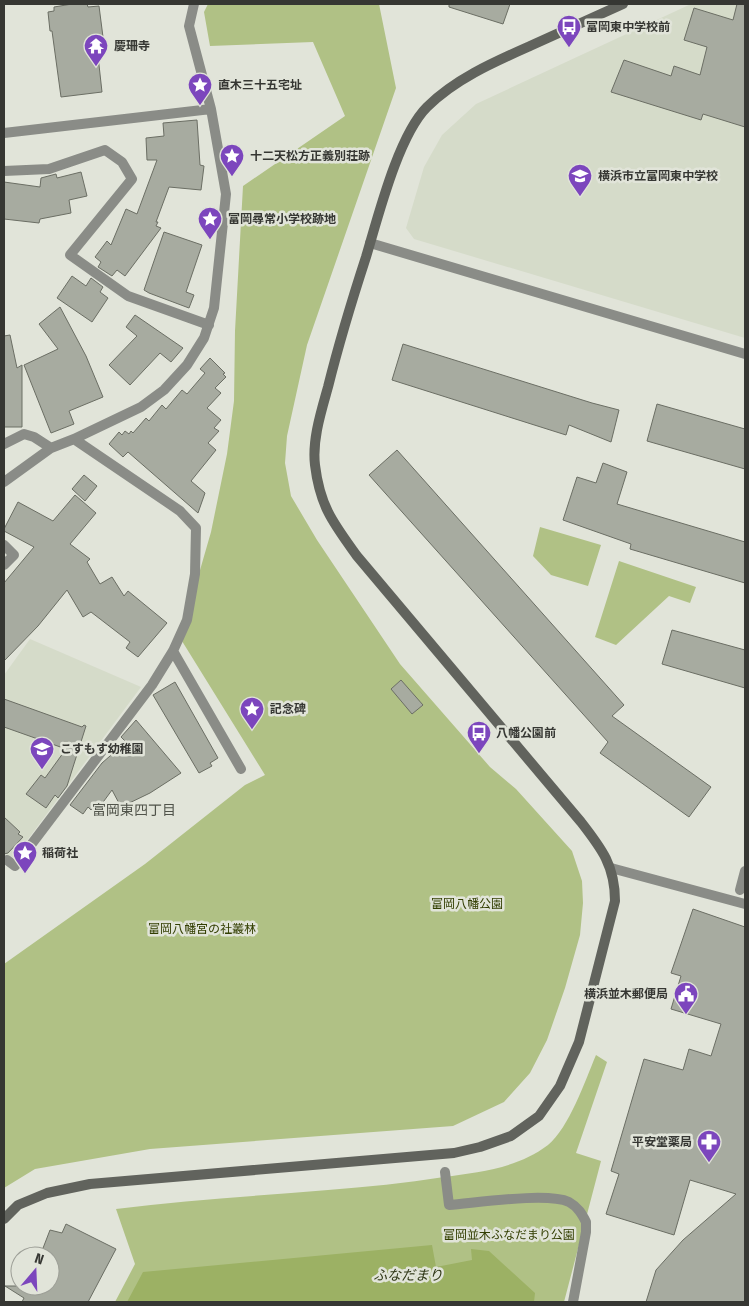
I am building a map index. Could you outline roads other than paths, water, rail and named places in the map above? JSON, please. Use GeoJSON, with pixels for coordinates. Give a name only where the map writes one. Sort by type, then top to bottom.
{"type":"FeatureCollection","features":[{"type":"Feature","properties":{"kind":"street"},"geometry":{"type":"LineString","coordinates":[[4,482],[51,448],[141,407],[164,390],[187,365],[204,338],[214,308],[226,194],[211,109],[189,26],[194,4]]}},
{"type":"Feature","properties":{"kind":"street"},"geometry":{"type":"LineString","coordinates":[[4,1219],[18,1205],[47,1194],[90,1184],[454,1154],[511,1136],[539,1116],[560,1086],[579,1042],[615,901],[615,887],[611,868],[602,850],[581,822],[357,556],[331,520],[323,504],[315,464],[319,422],[343,328],[400,154],[417,120],[426,108],[441,94],[483,68],[623,4]]}},
{"type":"Feature","properties":{"kind":"street"},"geometry":{"type":"LineString","coordinates":[[4,133],[211,109]]}},
{"type":"Feature","properties":{"kind":"street"},"geometry":{"type":"LineString","coordinates":[[4,171],[49,169],[105,150],[122,162],[132,179],[70,255],[128,296],[209,325]]}},
{"type":"Feature","properties":{"kind":"street"},"geometry":{"type":"LineString","coordinates":[[370,243],[745,354]]}},
{"type":"Feature","properties":{"kind":"street"},"geometry":{"type":"LineString","coordinates":[[4,444],[24,434],[34,437],[51,448]]}},
{"type":"Feature","properties":{"kind":"street"},"geometry":{"type":"LineString","coordinates":[[7,860],[15,866],[152,685],[173,651],[187,620],[195,574],[196,528],[180,511],[74,439]]}},
{"type":"Feature","properties":{"kind":"street"},"geometry":{"type":"LineString","coordinates":[[4,545],[14,555],[4,565]]}},
{"type":"Feature","properties":{"kind":"street"},"geometry":{"type":"LineString","coordinates":[[173,651],[241,769]]}},
{"type":"Feature","properties":{"kind":"street"},"geometry":{"type":"LineString","coordinates":[[611,868],[745,904]]}},
{"type":"Feature","properties":{"kind":"street"},"geometry":{"type":"LineString","coordinates":[[740,890],[745,871]]}},
{"type":"Feature","properties":{"kind":"street"},"geometry":{"type":"LineString","coordinates":[[445,1172],[449,1205],[548,1198],[568,1202],[580,1210],[586,1222],[586,1232],[573,1302]]}},
{"type":"Feature","properties":{"kind":"water","name":"ふなだまり"},"geometry":{"type":"Polygon","coordinates":[[[432,1245],[436,1267],[472,1260],[471,1249],[489,1251],[535,1293],[534,1302],[127,1302],[143,1272],[432,1245]]]}},
{"type":"Feature","properties":{"kind":"place","name":"富岡東中学校前"},"geometry":{"type":"Point","coordinates":[569,48]}},
{"type":"Feature","properties":{"kind":"place","name":"慶珊寺"},"geometry":{"type":"Point","coordinates":[96,67]}},
{"type":"Feature","properties":{"kind":"place","name":"直木三十五宅址"},"geometry":{"type":"Point","coordinates":[200,106]}},
{"type":"Feature","properties":{"kind":"place","name":"十二天松方正義別荘跡"},"geometry":{"type":"Point","coordinates":[232,177]}},
{"type":"Feature","properties":{"kind":"place","name":"横浜市立富岡東中学校"},"geometry":{"type":"Point","coordinates":[580,197]}},
{"type":"Feature","properties":{"kind":"place","name":"富岡尋常小学校跡地"},"geometry":{"type":"Point","coordinates":[210,240]}},
{"type":"Feature","properties":{"kind":"place","name":"記念碑"},"geometry":{"type":"Point","coordinates":[252,730]}},
{"type":"Feature","properties":{"kind":"place","name":"八幡公園前"},"geometry":{"type":"Point","coordinates":[479,754]}},
{"type":"Feature","properties":{"kind":"place","name":"こすもす幼稚園"},"geometry":{"type":"Point","coordinates":[42,770]}},
{"type":"Feature","properties":{"kind":"place","name":"稲荷社"},"geometry":{"type":"Point","coordinates":[25,874]}},
{"type":"Feature","properties":{"kind":"place","name":"横浜並木郵便局"},"geometry":{"type":"Point","coordinates":[686,1015]}},
{"type":"Feature","properties":{"kind":"place","name":"平安堂薬局"},"geometry":{"type":"Point","coordinates":[709,1163]}},
{"type":"Feature","properties":{"kind":"district","name":"富岡東四丁目"},"geometry":{"type":"Point","coordinates":[134,810]}},
{"type":"Feature","properties":{"kind":"park label","name":"富岡八幡公園"},"geometry":{"type":"Point","coordinates":[467,904]}},
{"type":"Feature","properties":{"kind":"park label","name":"富岡八幡宮の社叢林"},"geometry":{"type":"Point","coordinates":[202,929]}},
{"type":"Feature","properties":{"kind":"park label","name":"富岡並木ふなだまり公園"},"geometry":{"type":"Point","coordinates":[509,1235]}}]}
